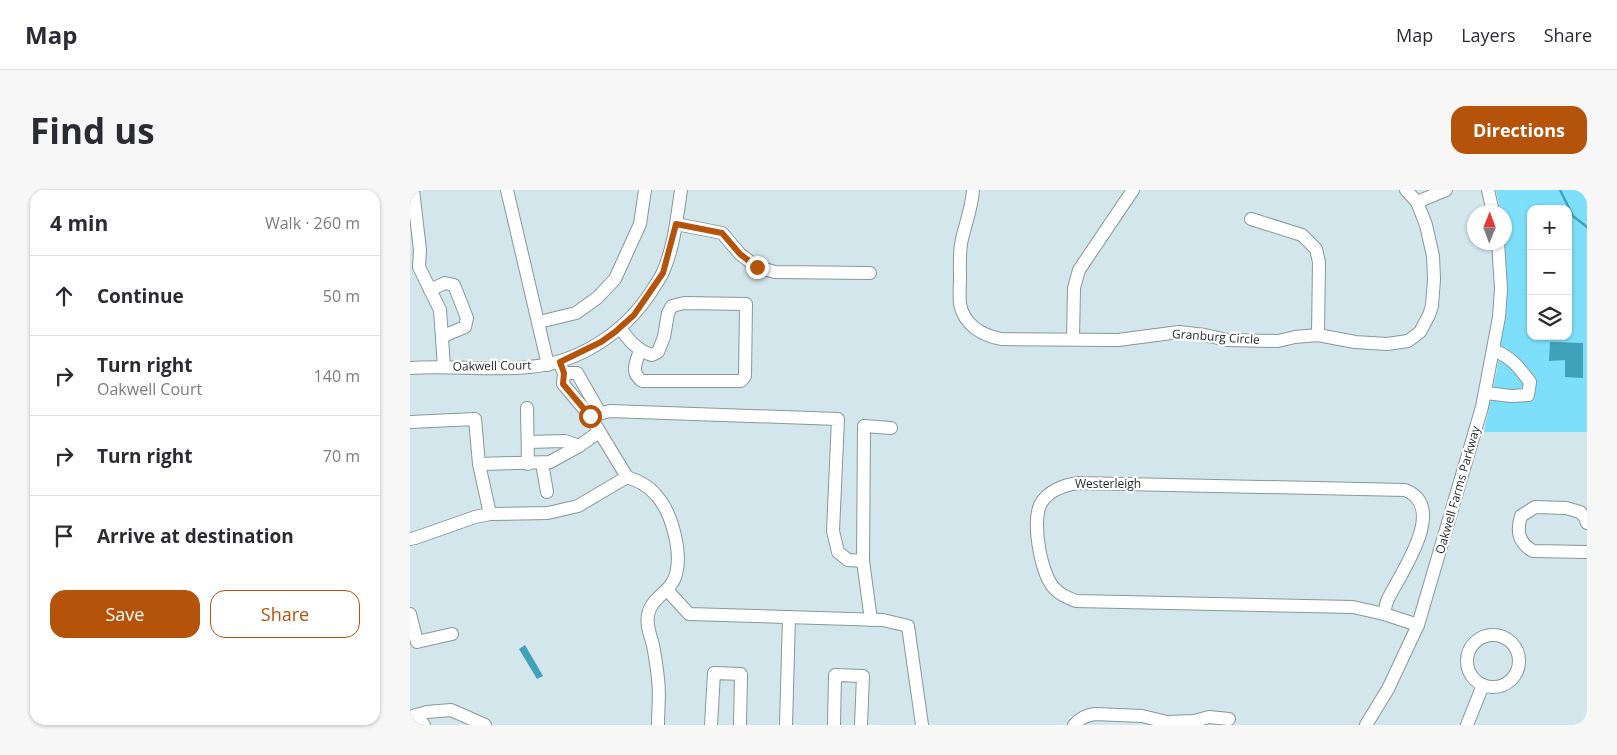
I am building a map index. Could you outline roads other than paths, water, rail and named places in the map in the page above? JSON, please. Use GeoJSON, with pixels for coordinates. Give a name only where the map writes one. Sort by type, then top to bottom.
{"type":"FeatureCollection","features":[{"type":"Feature","properties":{"kind":"street"},"geometry":{"type":"LineString","coordinates":[[413,190],[420,250],[419,267],[440,310],[444,367]]}},
{"type":"Feature","properties":{"kind":"street"},"geometry":{"type":"LineString","coordinates":[[507,190],[539,322],[557,366],[577,373],[580,394],[595,414],[599,432],[627,477],[646,485],[656,494],[674,527],[678,551],[676,574],[667,590],[653,603],[648,614],[648,627],[658,679],[658,725]]}},
{"type":"Feature","properties":{"kind":"street"},"geometry":{"type":"LineString","coordinates":[[539,322],[576,313],[597,298],[615,279],[640,224],[645,190]]}},
{"type":"Feature","properties":{"kind":"street","name":"Oakwell Court"},"geometry":{"type":"LineString","coordinates":[[410,368],[557,366],[601,342],[634,315],[663,273],[676,224],[681,190]]}},
{"type":"Feature","properties":{"kind":"street","name":"Granburg Circle"},"geometry":{"type":"LineString","coordinates":[[973,190],[972,204],[960,252],[960,304],[965,317],[976,330],[988,336],[1001,339],[1131,339],[1179,332],[1227,340],[1278,341],[1318,335],[1355,342],[1386,344],[1408,340],[1420,332],[1432,306],[1434,280],[1430,240],[1417,202],[1406,190]]}},
{"type":"Feature","properties":{"kind":"street"},"geometry":{"type":"LineString","coordinates":[[1073,339],[1074,288],[1079,270],[1133,190]]}},
{"type":"Feature","properties":{"kind":"street"},"geometry":{"type":"LineString","coordinates":[[1417,202],[1446,190]]}},
{"type":"Feature","properties":{"kind":"street"},"geometry":{"type":"LineString","coordinates":[[1488,190],[1491,205]]}},
{"type":"Feature","properties":{"kind":"street"},"geometry":{"type":"LineString","coordinates":[[1251,219],[1302,234],[1316,249],[1319,262],[1318,335]]}},
{"type":"Feature","properties":{"kind":"street"},"geometry":{"type":"LineString","coordinates":[[676,224],[722,233],[746,260],[757,267],[775,272],[870,273]]}},
{"type":"Feature","properties":{"kind":"street","name":"Oakwell Farms Parkway"},"geometry":{"type":"LineString","coordinates":[[1366,725],[1388,689],[1418,625],[1486,393],[1499,317],[1501,289],[1499,250]]}},
{"type":"Feature","properties":{"kind":"street"},"geometry":{"type":"LineString","coordinates":[[430,290],[445,283],[454,285],[467,318],[465,327],[443,336]]}},
{"type":"Feature","properties":{"kind":"street"},"geometry":{"type":"LineString","coordinates":[[620,328],[632,344],[652,355],[658,352],[664,337],[668,313],[672,306],[678,304],[746,304],[745,376],[741,381],[642,381],[635,376],[634,372],[640,350]]}},
{"type":"Feature","properties":{"kind":"street"},"geometry":{"type":"LineString","coordinates":[[1486,393],[1511,396],[1528,395],[1530,382],[1520,368],[1509,357],[1494,350]]}},
{"type":"Feature","properties":{"kind":"street"},"geometry":{"type":"LineString","coordinates":[[527,408],[528,464]]}},
{"type":"Feature","properties":{"kind":"street"},"geometry":{"type":"LineString","coordinates":[[595,414],[610,410],[838,419],[833,531],[838,552],[848,560],[863,561]]}},
{"type":"Feature","properties":{"kind":"street"},"geometry":{"type":"LineString","coordinates":[[410,422],[476,419],[479,464],[490,514]]}},
{"type":"Feature","properties":{"kind":"street"},"geometry":{"type":"LineString","coordinates":[[871,620],[863,561],[864,426],[891,428]]}},
{"type":"Feature","properties":{"kind":"street"},"geometry":{"type":"LineString","coordinates":[[479,464],[542,464],[550,462],[599,432]]}},
{"type":"Feature","properties":{"kind":"street"},"geometry":{"type":"LineString","coordinates":[[528,442],[565,441],[579,446]]}},
{"type":"Feature","properties":{"kind":"street"},"geometry":{"type":"LineString","coordinates":[[542,464],[547,492]]}},
{"type":"Feature","properties":{"kind":"street"},"geometry":{"type":"LineString","coordinates":[[410,539],[474,517],[490,514],[548,513],[578,506],[627,477]]}},
{"type":"Feature","properties":{"kind":"street","name":"Westerleigh"},"geometry":{"type":"LineString","coordinates":[[1384,614],[1388,600],[1413,555],[1423,517],[1417,499],[1405,490],[1078,483],[1060,487],[1049,494],[1040,505],[1038,532],[1046,575],[1055,590],[1063,596],[1076,601],[1353,607],[1384,614],[1418,625]]}},
{"type":"Feature","properties":{"kind":"street"},"geometry":{"type":"LineString","coordinates":[[1587,523],[1585,517],[1573,509],[1535,507],[1521,516],[1518,532],[1526,547],[1533,551],[1587,552]]}},
{"type":"Feature","properties":{"kind":"street"},"geometry":{"type":"LineString","coordinates":[[667,590],[689,614],[883,620],[908,626],[922,725]]}},
{"type":"Feature","properties":{"kind":"street"},"geometry":{"type":"LineString","coordinates":[[410,614],[414,643],[452,634]]}},
{"type":"Feature","properties":{"kind":"street"},"geometry":{"type":"LineString","coordinates":[[786,725],[789,617]]}},
{"type":"Feature","properties":{"kind":"street"},"geometry":{"type":"LineString","coordinates":[[1492,634],[1502,636],[1510,641],[1516,650],[1519,660],[1517,670],[1512,678],[1503,684],[1493,687],[1483,685],[1475,680],[1469,671],[1466,661],[1468,651],[1473,642],[1482,637],[1492,634]]}},
{"type":"Feature","properties":{"kind":"street"},"geometry":{"type":"LineString","coordinates":[[711,725],[714,673],[741,674],[740,725]]}},
{"type":"Feature","properties":{"kind":"street"},"geometry":{"type":"LineString","coordinates":[[834,725],[835,676],[863,676],[861,725]]}},
{"type":"Feature","properties":{"kind":"street"},"geometry":{"type":"LineString","coordinates":[[1467,725],[1483,685]]}},
{"type":"Feature","properties":{"kind":"street"},"geometry":{"type":"LineString","coordinates":[[417,719],[427,712],[451,710],[485,725]]}},
{"type":"Feature","properties":{"kind":"street"},"geometry":{"type":"LineString","coordinates":[[1074,725],[1077,721],[1095,714],[1142,716],[1167,722],[1194,721],[1209,717],[1229,720]]}},
{"type":"Feature","properties":{"kind":"waterway"},"geometry":{"type":"LineString","coordinates":[[1560,190],[1573,216],[1587,227]]}}]}
